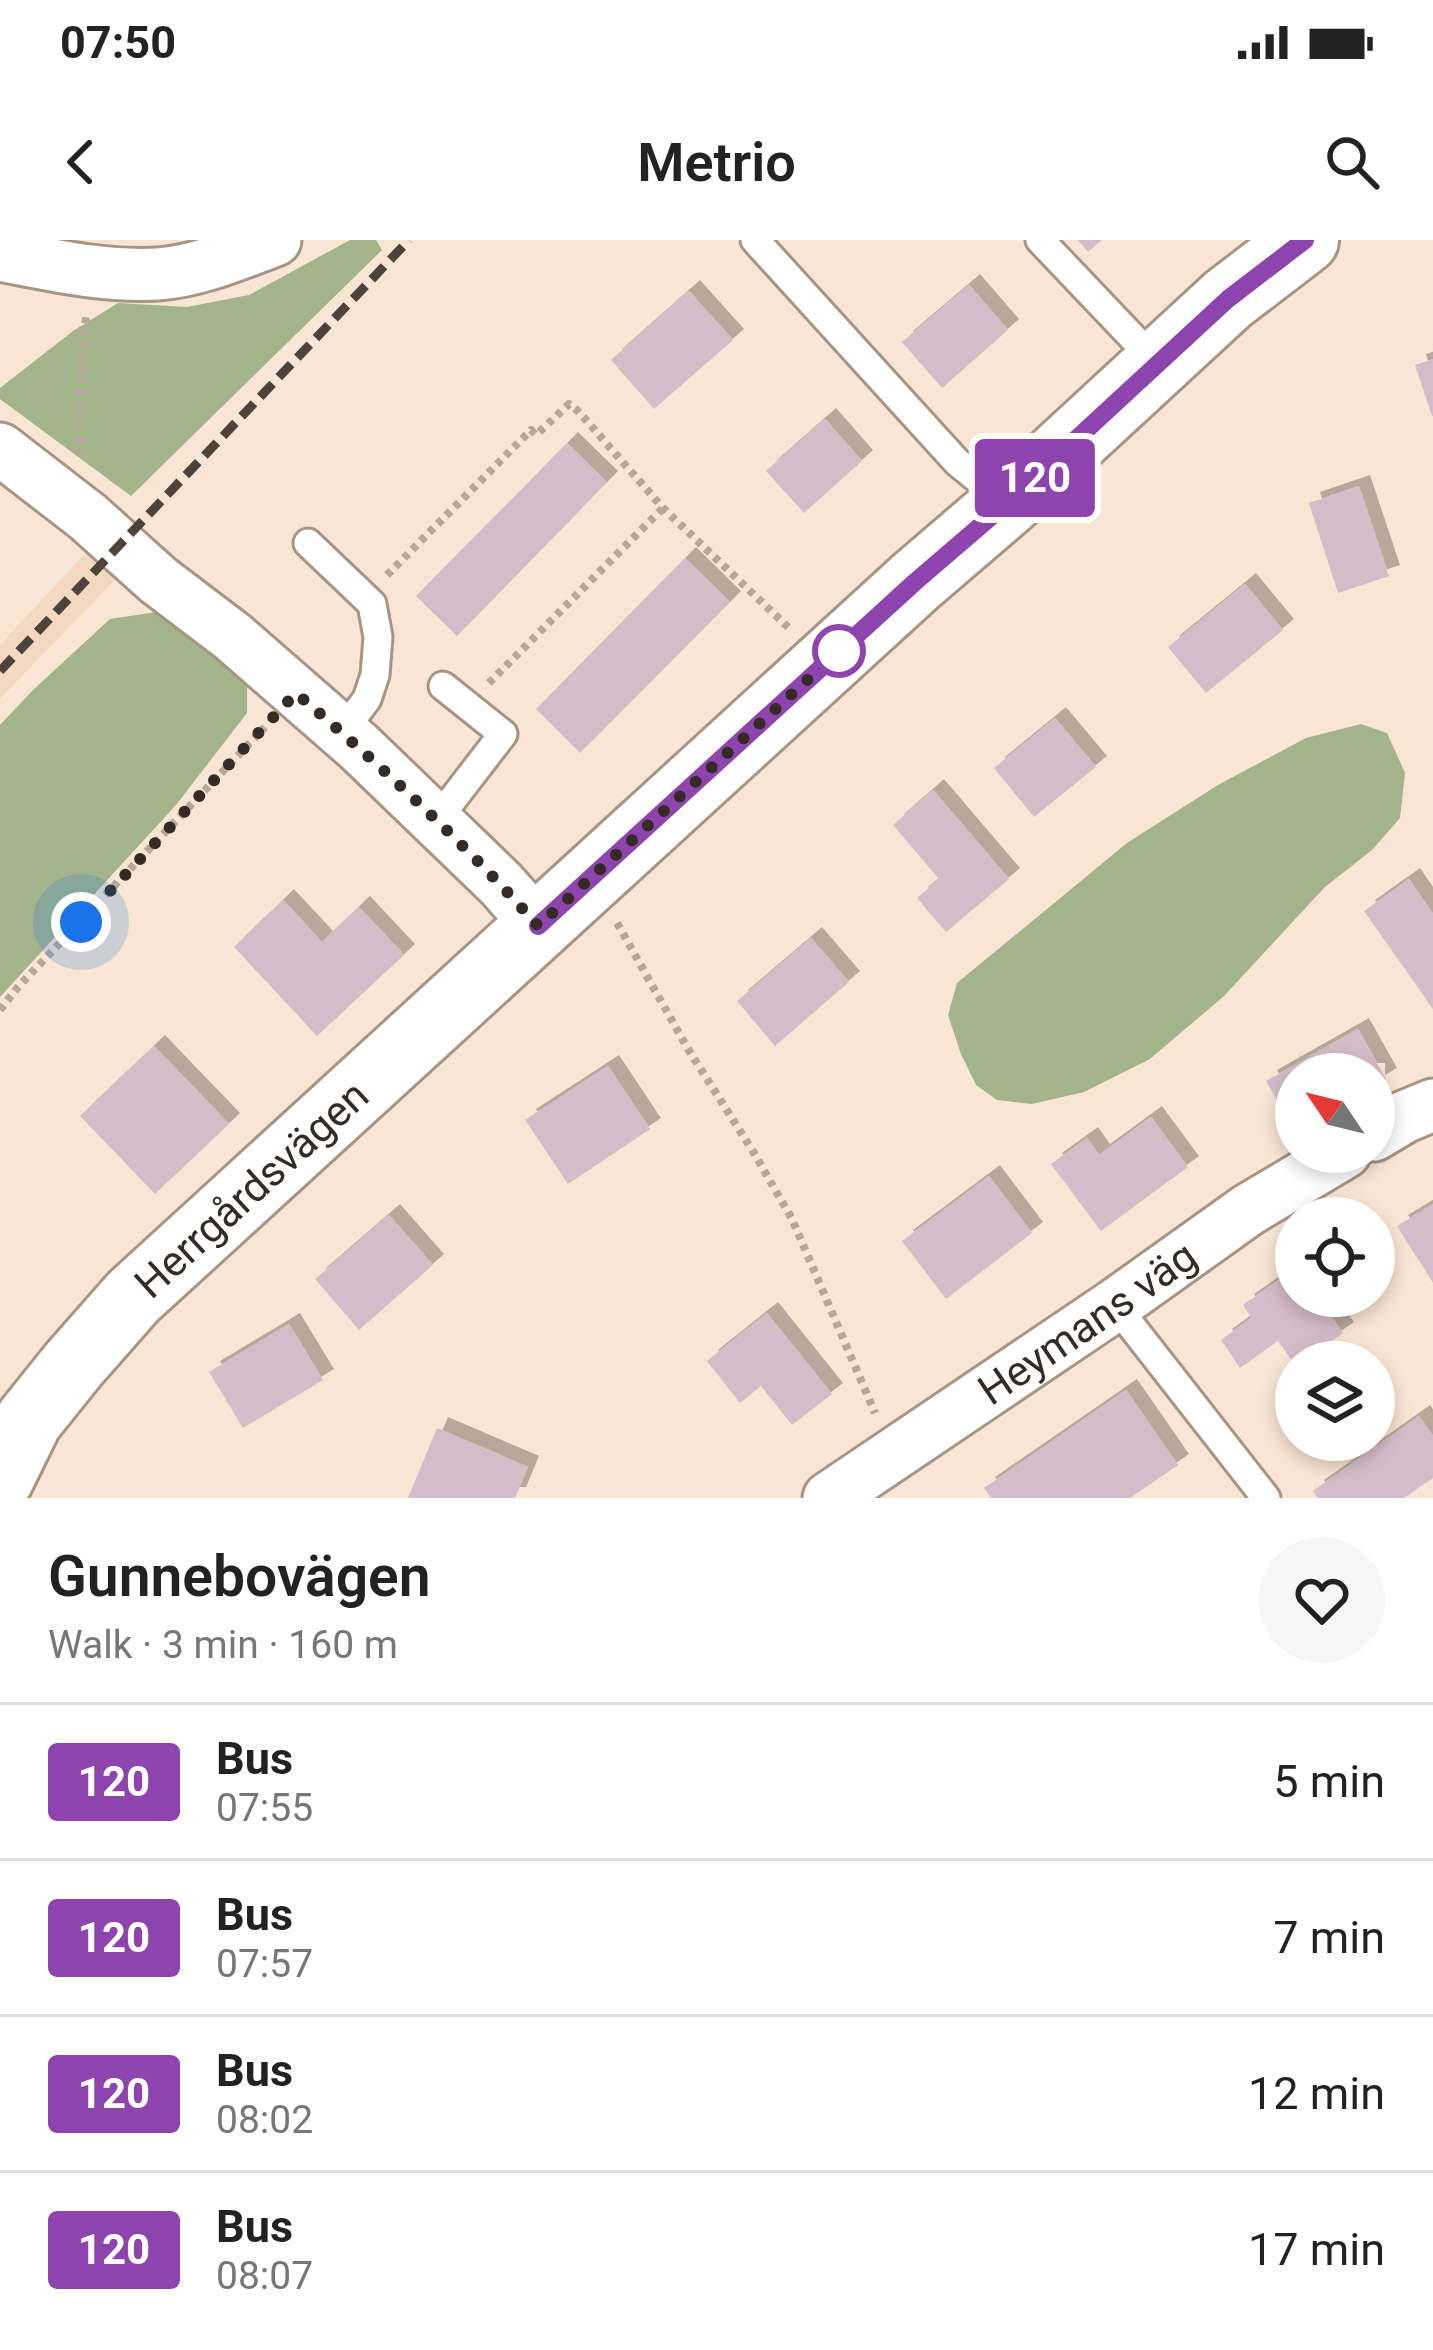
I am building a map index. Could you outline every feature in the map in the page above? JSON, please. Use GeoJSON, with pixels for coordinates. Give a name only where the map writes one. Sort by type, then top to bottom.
{"type":"FeatureCollection","features":[{"type":"Feature","properties":{"kind":"street"},"geometry":{"type":"LineString","coordinates":[[0,255],[87,272],[161,274],[222,260],[275,240]]}},
{"type":"Feature","properties":{"kind":"street","name":"Herrgårdsvägen"},"geometry":{"type":"LineString","coordinates":[[0,1479],[29,1420],[133,1297],[1228,299],[1305,240]]}},
{"type":"Feature","properties":{"kind":"street"},"geometry":{"type":"LineString","coordinates":[[0,449],[88,517],[342,732],[501,884],[538,926]]}},
{"type":"Feature","properties":{"kind":"street"},"geometry":{"type":"LineString","coordinates":[[1395,1122],[1433,1105]]}},
{"type":"Feature","properties":{"kind":"street","name":"Heymans väg"},"geometry":{"type":"LineString","coordinates":[[860,1482],[1248,1210],[1310,1173]]}},
{"type":"Feature","properties":{"kind":"lane"},"geometry":{"type":"LineString","coordinates":[[754,240],[957,462],[1007,503]]}},
{"type":"Feature","properties":{"kind":"lane"},"geometry":{"type":"LineString","coordinates":[[1040,240],[1159,365]]}},
{"type":"Feature","properties":{"kind":"lane"},"geometry":{"type":"LineString","coordinates":[[308,543],[372,604],[378,637],[376,675],[367,699],[342,732]]}},
{"type":"Feature","properties":{"kind":"lane"},"geometry":{"type":"LineString","coordinates":[[436,821],[503,734],[442,686]]}},
{"type":"Feature","properties":{"kind":"lane"},"geometry":{"type":"LineString","coordinates":[[1115,1305],[1266,1498]]}},
{"type":"Feature","properties":{"kind":"path"},"geometry":{"type":"LineString","coordinates":[[365,598],[531,430],[536,435],[568,404],[664,508],[796,635]]}},
{"type":"Feature","properties":{"kind":"path"},"geometry":{"type":"LineString","coordinates":[[470,708],[488,684],[664,508]]}},
{"type":"Feature","properties":{"kind":"path"},"geometry":{"type":"LineString","coordinates":[[0,1010],[296,693]]}},
{"type":"Feature","properties":{"kind":"path"},"geometry":{"type":"LineString","coordinates":[[609,910],[791,1219],[860,1482]]}},
{"type":"Feature","properties":{"kind":"shaded area"},"geometry":{"type":"Polygon","coordinates":[[[95,543],[127,567],[0,699],[0,645],[95,543]]]}},
{"type":"Feature","properties":{"kind":"green space"},"geometry":{"type":"Polygon","coordinates":[[[350,240],[376,240],[382,250],[131,496],[0,399],[0,388],[118,303],[187,307],[249,295],[350,240]]]}},
{"type":"Feature","properties":{"kind":"green space"},"geometry":{"type":"Polygon","coordinates":[[[177,609],[247,672],[247,713],[176,805],[0,997],[0,725],[110,619],[177,609]]]}},
{"type":"Feature","properties":{"kind":"green space"},"geometry":{"type":"Polygon","coordinates":[[[1361,724],[1387,733],[1405,773],[1400,818],[1372,850],[1325,887],[1224,996],[1150,1059],[1084,1092],[1032,1104],[997,1100],[976,1085],[948,1015],[957,983],[1127,843],[1218,785],[1306,738],[1361,724]]]}},
{"type":"Feature","properties":{"kind":"building"},"geometry":{"type":"Polygon","coordinates":[[[1078,240],[1102,240],[1088,252],[1078,240]]]}},
{"type":"Feature","properties":{"kind":"building"},"geometry":{"type":"Polygon","coordinates":[[[969,285],[1008,330],[942,388],[902,342],[969,285]]]}},
{"type":"Feature","properties":{"kind":"building"},"geometry":{"type":"Polygon","coordinates":[[[689,291],[733,340],[654,409],[611,360],[689,291]]]}},
{"type":"Feature","properties":{"kind":"building"},"geometry":{"type":"Polygon","coordinates":[[[1433,359],[1433,416],[1432,416],[1415,365],[1433,359]]]}},
{"type":"Feature","properties":{"kind":"building"},"geometry":{"type":"Polygon","coordinates":[[[825,419],[862,461],[804,513],[766,471],[825,419]]]}},
{"type":"Feature","properties":{"kind":"building"},"geometry":{"type":"Polygon","coordinates":[[[567,443],[607,482],[457,636],[416,596],[567,443]]]}},
{"type":"Feature","properties":{"kind":"building"},"geometry":{"type":"Polygon","coordinates":[[[1359,486],[1389,576],[1338,593],[1309,503],[1359,486]]]}},
{"type":"Feature","properties":{"kind":"building"},"geometry":{"type":"Polygon","coordinates":[[[685,558],[730,602],[580,753],[536,709],[685,558]]]}},
{"type":"Feature","properties":{"kind":"building"},"geometry":{"type":"Polygon","coordinates":[[[1245,584],[1283,630],[1206,693],[1168,647],[1245,584]]]}},
{"type":"Feature","properties":{"kind":"building"},"geometry":{"type":"Polygon","coordinates":[[[1055,718],[1096,767],[1034,817],[994,768],[1055,718]]]}},
{"type":"Feature","properties":{"kind":"building"},"geometry":{"type":"Polygon","coordinates":[[[933,790],[1009,879],[946,932],[917,898],[939,879],[893,825],[933,790]]]}},
{"type":"Feature","properties":{"kind":"building"},"geometry":{"type":"Polygon","coordinates":[[[1409,879],[1433,914],[1433,1009],[1364,911],[1409,879]]]}},
{"type":"Feature","properties":{"kind":"building"},"geometry":{"type":"Polygon","coordinates":[[[283,900],[322,942],[359,907],[404,955],[317,1036],[234,947],[283,900]]]}},
{"type":"Feature","properties":{"kind":"building"},"geometry":{"type":"Polygon","coordinates":[[[811,938],[849,982],[775,1046],[737,1001],[811,938]]]}},
{"type":"Feature","properties":{"kind":"building"},"geometry":{"type":"Polygon","coordinates":[[[1358,1029],[1371,1053],[1316,1053],[1358,1029]]]}},
{"type":"Feature","properties":{"kind":"building"},"geometry":{"type":"Polygon","coordinates":[[[154,1046],[229,1124],[155,1194],[80,1116],[154,1046]]]}},
{"type":"Feature","properties":{"kind":"building"},"geometry":{"type":"Polygon","coordinates":[[[608,1066],[650,1129],[568,1184],[525,1120],[608,1066]]]}},
{"type":"Feature","properties":{"kind":"building"},"geometry":{"type":"Polygon","coordinates":[[[1275,1076],[1275,1097],[1266,1081],[1275,1076]]]}},
{"type":"Feature","properties":{"kind":"building"},"geometry":{"type":"Polygon","coordinates":[[[1151,1117],[1188,1167],[1101,1231],[1051,1164],[1087,1138],[1099,1155],[1151,1117]]]}},
{"type":"Feature","properties":{"kind":"building"},"geometry":{"type":"Polygon","coordinates":[[[989,1176],[1032,1233],[946,1299],[902,1241],[989,1176]]]}},
{"type":"Feature","properties":{"kind":"building"},"geometry":{"type":"Polygon","coordinates":[[[1433,1204],[1433,1283],[1397,1226],[1433,1204]]]}},
{"type":"Feature","properties":{"kind":"building"},"geometry":{"type":"Polygon","coordinates":[[[389,1215],[433,1265],[359,1330],[315,1279],[389,1215]]]}},
{"type":"Feature","properties":{"kind":"building"},"geometry":{"type":"Polygon","coordinates":[[[1275,1283],[1275,1317],[1332,1317],[1343,1333],[1331,1341],[1275,1341],[1240,1368],[1221,1340],[1251,1318],[1243,1305],[1275,1283]]]}},
{"type":"Feature","properties":{"kind":"building"},"geometry":{"type":"Polygon","coordinates":[[[767,1313],[832,1394],[792,1425],[761,1386],[740,1403],[707,1361],[767,1313]]]}},
{"type":"Feature","properties":{"kind":"building"},"geometry":{"type":"Polygon","coordinates":[[[289,1324],[323,1380],[243,1428],[209,1372],[289,1324]]]}},
{"type":"Feature","properties":{"kind":"building"},"geometry":{"type":"Polygon","coordinates":[[[1126,1390],[1178,1465],[1130,1498],[991,1498],[984,1488],[1126,1390]]]}},
{"type":"Feature","properties":{"kind":"building"},"geometry":{"type":"Polygon","coordinates":[[[1419,1416],[1433,1436],[1433,1478],[1404,1498],[1318,1498],[1313,1491],[1355,1461],[1395,1461],[1395,1433],[1419,1416]]]}},
{"type":"Feature","properties":{"kind":"building"},"geometry":{"type":"Polygon","coordinates":[[[437,1428],[528,1467],[515,1498],[408,1498],[437,1428]]]}},
{"type":"Feature","properties":{"kind":"railway"},"geometry":{"type":"LineString","coordinates":[[0,671],[409,240]]}},
{"type":"Feature","properties":{"kind":"bus line","name":"120"},"geometry":{"type":"LineString","coordinates":[[538,926],[1228,299],[1305,240]]}},
{"type":"Feature","properties":{"kind":"route"},"geometry":{"type":"LineString","coordinates":[[81,922],[296,693],[410,796],[538,926],[839,651]]}}]}
